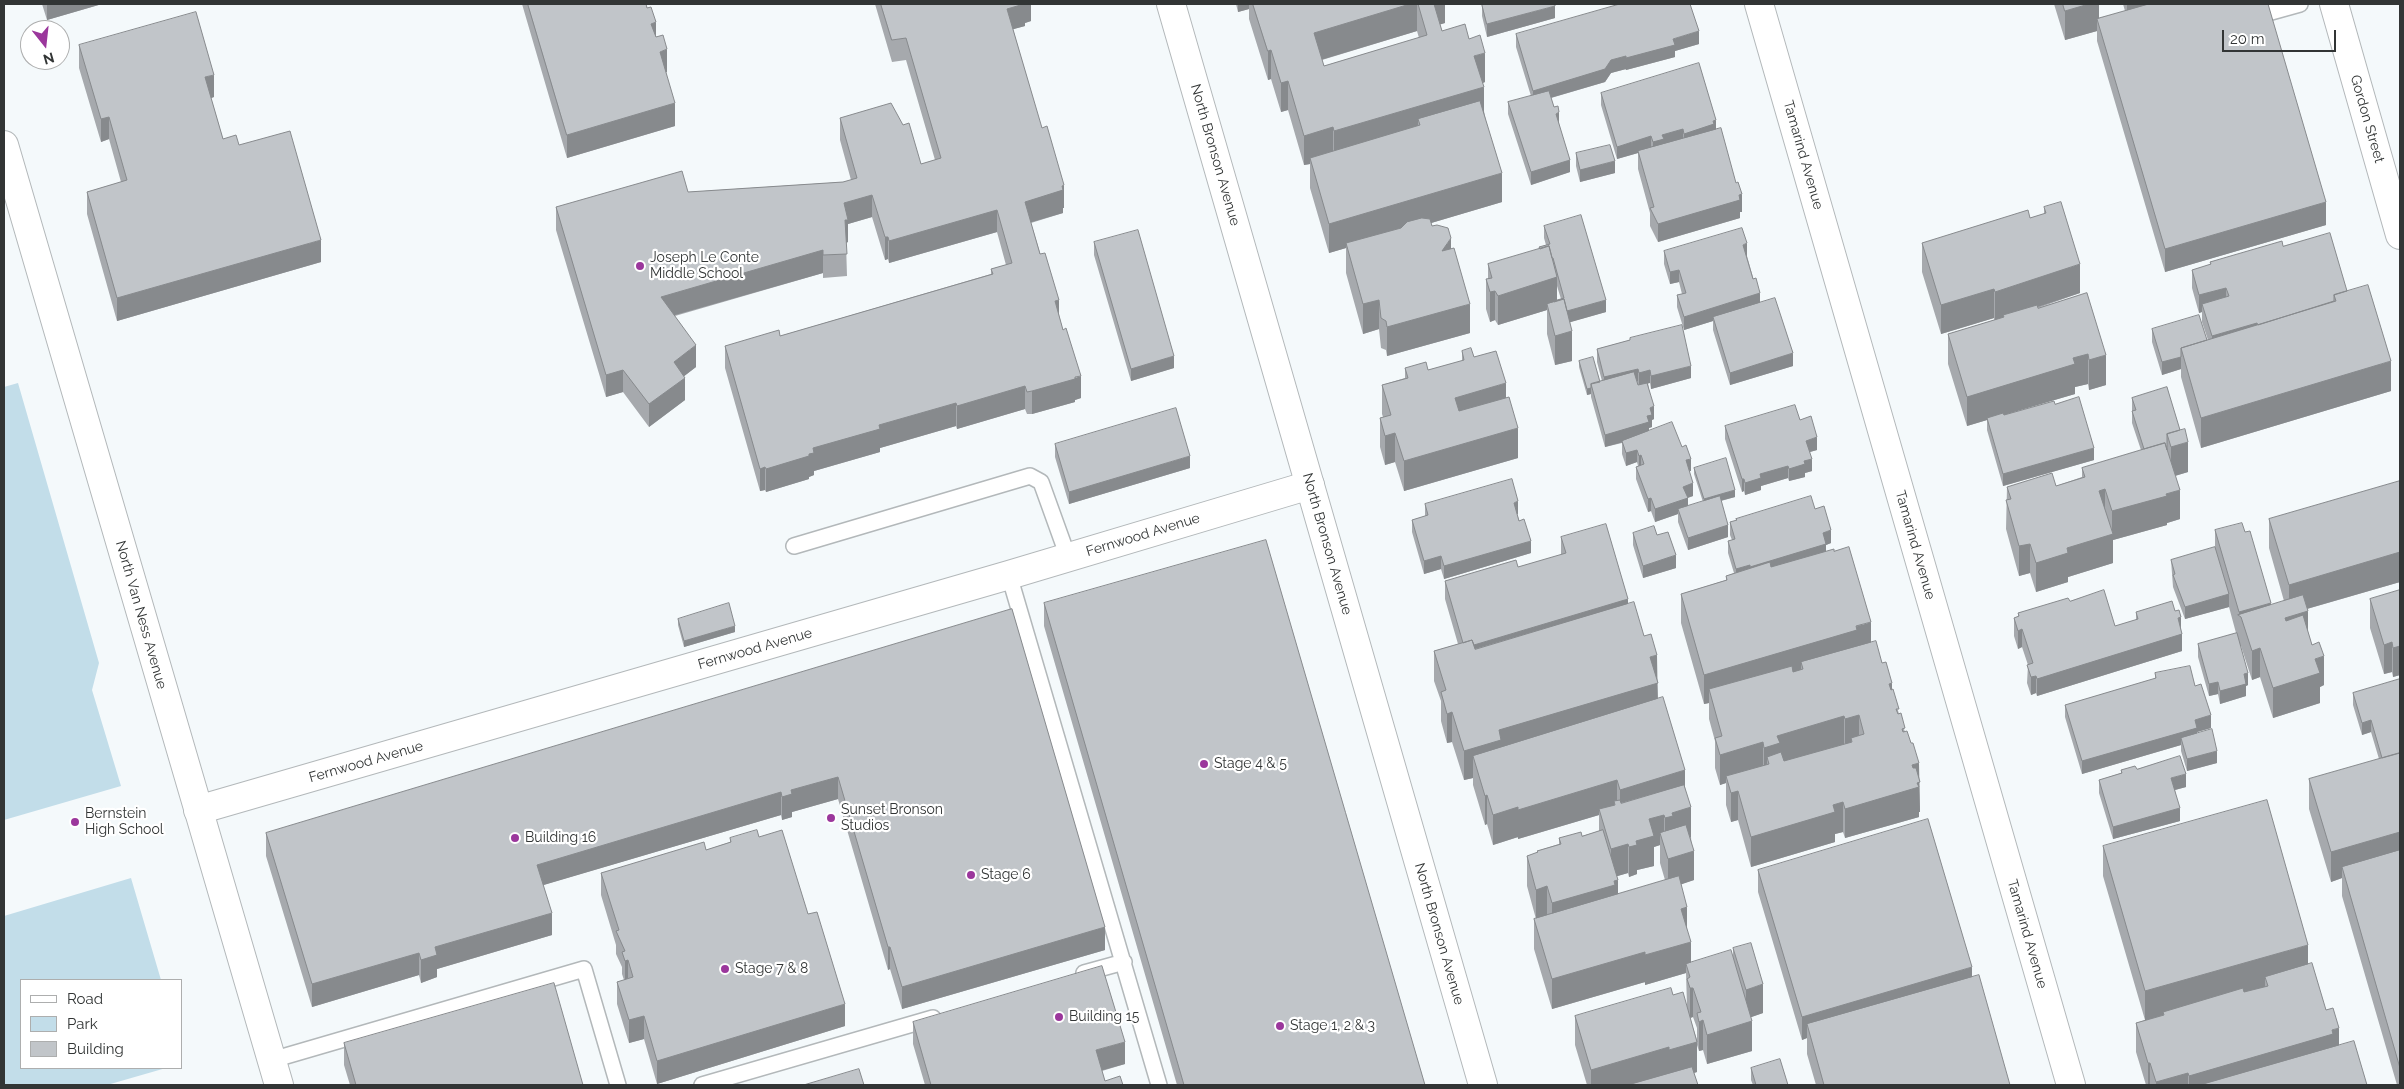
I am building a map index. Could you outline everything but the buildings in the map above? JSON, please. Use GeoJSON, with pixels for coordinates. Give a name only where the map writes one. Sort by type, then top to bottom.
{"type":"FeatureCollection","features":[{"type":"Feature","properties":{"kind":"street","name":"North Bronson Avenue"},"geometry":{"type":"LineString","coordinates":[[1171,4],[1483,1085]]}},
{"type":"Feature","properties":{"kind":"street","name":"Tamarind Avenue"},"geometry":{"type":"LineString","coordinates":[[1760,4],[2071,1085]]}},
{"type":"Feature","properties":{"kind":"street","name":"Gordon Street"},"geometry":{"type":"LineString","coordinates":[[2334,4],[2400,235]]}},
{"type":"Feature","properties":{"kind":"street","name":"North Van Ness Avenue"},"geometry":{"type":"LineString","coordinates":[[4,150],[276,1073]]}},
{"type":"Feature","properties":{"kind":"street","name":"Fernwood Avenue"},"geometry":{"type":"LineString","coordinates":[[198,810],[1009,576],[1310,485]]}},
{"type":"Feature","properties":{"kind":"lane"},"geometry":{"type":"LineString","coordinates":[[2264,14],[2300,4]]}},
{"type":"Feature","properties":{"kind":"lane"},"geometry":{"type":"LineString","coordinates":[[794,546],[1030,476],[1042,482],[1068,557]]}},
{"type":"Feature","properties":{"kind":"lane"},"geometry":{"type":"LineString","coordinates":[[1009,576],[1159,1085]]}},
{"type":"Feature","properties":{"kind":"lane"},"geometry":{"type":"LineString","coordinates":[[1066,978],[1124,962]]}},
{"type":"Feature","properties":{"kind":"lane"},"geometry":{"type":"LineString","coordinates":[[276,1073],[584,970],[618,1085]]}},
{"type":"Feature","properties":{"kind":"lane"},"geometry":{"type":"LineString","coordinates":[[702,1085],[951,1012]]}},
{"type":"Feature","properties":{"kind":"green space"},"geometry":{"type":"Polygon","coordinates":[[[18,383],[99,663],[92,690],[121,786],[4,820],[4,387],[18,383]]]}},
{"type":"Feature","properties":{"kind":"green space"},"geometry":{"type":"Polygon","coordinates":[[[131,878],[161,979],[20,979],[20,1069],[163,1069],[107,1085],[4,1085],[4,916],[131,878]]]}},
{"type":"Feature","properties":{"kind":"place","name":"Joseph Le Conte Middle School"},"geometry":{"type":"Point","coordinates":[640,266]}},
{"type":"Feature","properties":{"kind":"place","name":"Stage 4 & 5"},"geometry":{"type":"Point","coordinates":[1204,764]}},
{"type":"Feature","properties":{"kind":"place","name":"Sunset Bronson Studios"},"geometry":{"type":"Point","coordinates":[831,818]}},
{"type":"Feature","properties":{"kind":"place","name":"Bernstein High School"},"geometry":{"type":"Point","coordinates":[75,822]}},
{"type":"Feature","properties":{"kind":"place","name":"Building 16"},"geometry":{"type":"Point","coordinates":[515,838]}},
{"type":"Feature","properties":{"kind":"place","name":"Stage 6"},"geometry":{"type":"Point","coordinates":[971,875]}},
{"type":"Feature","properties":{"kind":"place","name":"Stage 7 & 8"},"geometry":{"type":"Point","coordinates":[725,969]}},
{"type":"Feature","properties":{"kind":"place","name":"Building 15"},"geometry":{"type":"Point","coordinates":[1059,1017]}},
{"type":"Feature","properties":{"kind":"place","name":"Stage 1, 2 & 3"},"geometry":{"type":"Point","coordinates":[1280,1026]}}]}
